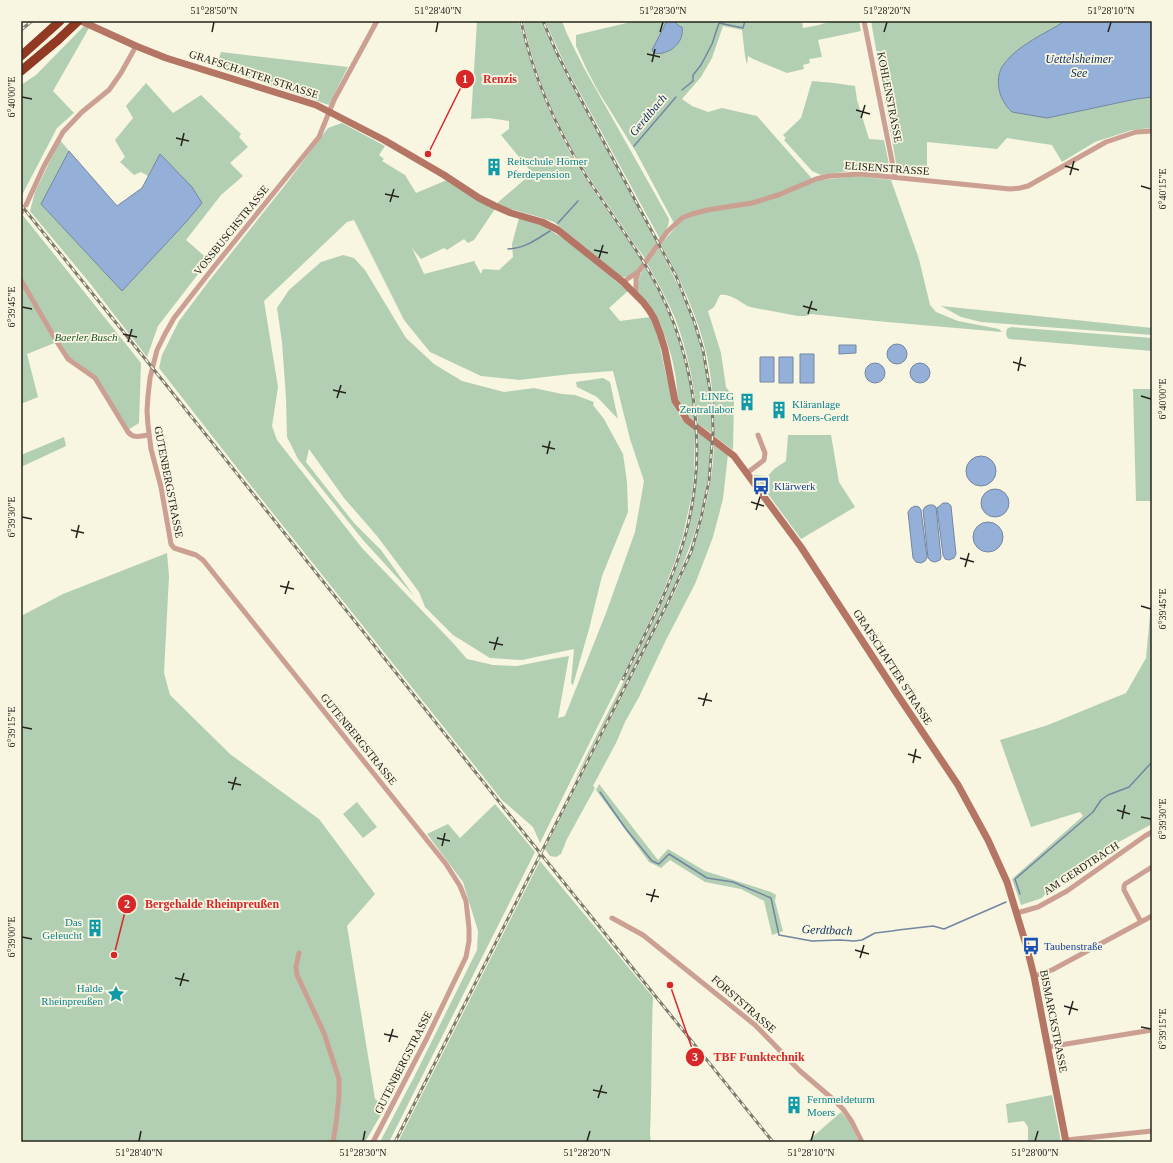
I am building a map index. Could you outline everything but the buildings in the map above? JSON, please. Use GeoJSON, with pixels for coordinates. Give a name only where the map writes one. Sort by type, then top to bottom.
{"type":"FeatureCollection","features":[{"type":"Feature","properties":{"kind":"highway"},"geometry":{"type":"LineString","coordinates":[[21,71],[80,21]]}},
{"type":"Feature","properties":{"kind":"highway"},"geometry":{"type":"LineString","coordinates":[[21,56],[57,24]]}},
{"type":"Feature","properties":{"kind":"main road","name":"GRAFSCHAFTER STRASSE"},"geometry":{"type":"LineString","coordinates":[[80,21],[166,58],[298,99],[329,111],[384,140],[444,175],[479,198],[495,206],[542,222],[558,230],[623,282],[643,302],[651,314],[660,333],[666,350],[675,401],[682,414],[687,420],[734,456],[802,547],[889,682],[958,785],[988,840],[1006,882]]}},
{"type":"Feature","properties":{"kind":"main road","name":"BISMARCKSTRASSE"},"geometry":{"type":"LineString","coordinates":[[1006,882],[1017,913],[1034,976],[1066,1141]]}},
{"type":"Feature","properties":{"kind":"street","name":"VOSSBUSCHSTRASSE"},"geometry":{"type":"LineString","coordinates":[[154,365],[157,350],[164,334],[174,318],[319,137],[337,93],[377,21]]}},
{"type":"Feature","properties":{"kind":"street","name":"KOHLENSTRASSE"},"geometry":{"type":"LineString","coordinates":[[864,21],[895,176]]}},
{"type":"Feature","properties":{"kind":"street"},"geometry":{"type":"LineString","coordinates":[[26,205],[44,166],[63,132],[82,112],[109,90],[121,73],[136,46]]}},
{"type":"Feature","properties":{"kind":"street","name":"ELISENSTRASSE"},"geometry":{"type":"LineString","coordinates":[[636,296],[636,279],[639,271],[667,232],[682,218],[692,214],[707,210],[752,203],[778,195],[816,179],[829,176],[861,174],[895,176],[1010,189],[1020,188],[1028,186],[1106,142],[1136,132],[1152,131]]}},
{"type":"Feature","properties":{"kind":"street","name":"ELISENSTRASSE"},"geometry":{"type":"LineString","coordinates":[[623,282],[639,271]]}},
{"type":"Feature","properties":{"kind":"street"},"geometry":{"type":"LineString","coordinates":[[21,280],[68,358],[95,378],[128,432],[132,436],[136,437],[148,435]]}},
{"type":"Feature","properties":{"kind":"street","name":"GUTENBERGSTRASSE"},"geometry":{"type":"LineString","coordinates":[[154,365],[150,378],[148,396],[148,435],[161,487],[171,544],[174,548],[196,555],[203,560],[446,864],[460,886],[466,901],[469,928],[469,941],[466,957],[427,1038],[373,1142]]}},
{"type":"Feature","properties":{"kind":"street"},"geometry":{"type":"LineString","coordinates":[[748,473],[764,460],[765,454],[758,435]]}},
{"type":"Feature","properties":{"kind":"street","name":"AM GERDTBACH"},"geometry":{"type":"LineString","coordinates":[[1017,913],[1038,907],[1067,891],[1152,832]]}},
{"type":"Feature","properties":{"kind":"street"},"geometry":{"type":"LineString","coordinates":[[1141,922],[1124,890],[1124,886],[1152,867]]}},
{"type":"Feature","properties":{"kind":"street"},"geometry":{"type":"LineString","coordinates":[[1034,976],[1052,970],[1152,916]]}},
{"type":"Feature","properties":{"kind":"street","name":"FORSTSTRASSE"},"geometry":{"type":"LineString","coordinates":[[612,918],[643,935],[756,1025],[800,1071],[843,1109],[852,1122],[862,1142]]}},
{"type":"Feature","properties":{"kind":"street"},"geometry":{"type":"LineString","coordinates":[[299,952],[296,967],[297,974],[324,1033],[339,1080],[339,1096],[333,1142]]}},
{"type":"Feature","properties":{"kind":"street"},"geometry":{"type":"LineString","coordinates":[[1048,1047],[1152,1030]]}},
{"type":"Feature","properties":{"kind":"street"},"geometry":{"type":"LineString","coordinates":[[1066,1141],[1152,1131]]}},
{"type":"Feature","properties":{"kind":"green space"},"geometry":{"type":"Polygon","coordinates":[[[477,21],[519,21],[530,61],[544,100],[562,137],[582,173],[638,254],[642,263],[631,275],[621,277],[554,222],[496,204],[532,173],[501,135],[509,129],[509,121],[489,118],[471,119],[477,21]]]}},
{"type":"Feature","properties":{"kind":"green space"},"geometry":{"type":"Polygon","coordinates":[[[523,21],[542,21],[566,75],[650,229],[657,243],[645,259],[594,185],[567,140],[541,82],[523,21]]]}},
{"type":"Feature","properties":{"kind":"green space"},"geometry":{"type":"Polygon","coordinates":[[[545,21],[562,21],[584,68],[669,219],[667,228],[660,239],[568,71],[545,21]]]}},
{"type":"Feature","properties":{"kind":"green space"},"geometry":{"type":"Polygon","coordinates":[[[635,21],[667,21],[654,46],[679,26],[674,21],[802,21],[803,28],[831,21],[859,21],[861,31],[818,40],[822,57],[809,59],[810,63],[803,65],[804,69],[787,73],[748,56],[747,65],[742,30],[723,26],[712,58],[701,77],[682,99],[692,106],[708,112],[722,108],[757,116],[815,182],[820,180],[858,176],[891,180],[919,259],[930,305],[936,312],[958,321],[999,329],[1002,332],[811,314],[806,316],[798,316],[750,307],[728,295],[720,295],[714,307],[708,311],[721,353],[726,387],[734,398],[733,450],[714,436],[711,380],[707,355],[691,306],[661,244],[676,227],[636,152],[598,91],[576,46],[576,35],[635,21]]]}},
{"type":"Feature","properties":{"kind":"green space"},"geometry":{"type":"Polygon","coordinates":[[[871,21],[1065,21],[1057,26],[1047,118],[1152,97],[1152,128],[1132,130],[1095,142],[1062,162],[1052,145],[1007,138],[997,149],[927,142],[927,176],[898,174],[871,21]]]}},
{"type":"Feature","properties":{"kind":"green space"},"geometry":{"type":"Polygon","coordinates":[[[84,26],[89,28],[53,91],[74,113],[57,128],[21,197],[21,85],[36,75],[84,26]]]}},
{"type":"Feature","properties":{"kind":"green space"},"geometry":{"type":"Polygon","coordinates":[[[221,52],[348,67],[329,105],[216,67],[221,52]]]}},
{"type":"Feature","properties":{"kind":"green space"},"geometry":{"type":"Polygon","coordinates":[[[812,81],[855,86],[857,100],[869,139],[884,140],[890,169],[886,173],[849,171],[821,175],[812,171],[784,140],[786,138],[783,135],[801,118],[812,81]]]}},
{"type":"Feature","properties":{"kind":"green space"},"geometry":{"type":"Polygon","coordinates":[[[146,83],[173,113],[201,95],[241,134],[239,137],[248,147],[230,163],[243,176],[221,195],[186,240],[209,260],[158,326],[147,357],[89,282],[30,211],[35,192],[60,140],[69,151],[42,204],[122,291],[161,154],[148,176],[141,172],[134,175],[120,162],[125,157],[115,140],[133,118],[126,106],[146,83]]]}},
{"type":"Feature","properties":{"kind":"green space"},"geometry":{"type":"Polygon","coordinates":[[[342,123],[385,146],[379,155],[384,159],[382,161],[405,175],[416,193],[447,180],[495,209],[474,240],[468,243],[464,239],[447,250],[444,248],[421,259],[412,248],[424,274],[474,261],[481,274],[483,269],[499,270],[513,257],[512,244],[519,218],[538,223],[566,240],[628,291],[609,308],[620,321],[650,317],[656,329],[674,406],[681,418],[695,429],[692,494],[683,535],[675,561],[663,592],[641,639],[540,843],[533,827],[502,800],[159,368],[162,355],[179,321],[328,128],[342,123]],[[354,220],[347,222],[264,301],[278,387],[272,426],[277,440],[362,548],[467,659],[493,665],[517,666],[569,656],[558,718],[565,716],[606,613],[635,532],[644,481],[630,439],[613,371],[519,380],[481,376],[430,352],[404,320],[354,220]]]}},
{"type":"Feature","properties":{"kind":"green space","name":"Baerler Busch"},"geometry":{"type":"Polygon","coordinates":[[[21,213],[141,363],[139,423],[128,430],[95,377],[69,358],[57,342],[27,354],[38,397],[21,404],[21,213]]]}},
{"type":"Feature","properties":{"kind":"green space"},"geometry":{"type":"Polygon","coordinates":[[[659,247],[689,312],[700,346],[708,381],[711,433],[698,424],[690,370],[680,331],[669,304],[647,263],[659,247]]]}},
{"type":"Feature","properties":{"kind":"green space"},"geometry":{"type":"Polygon","coordinates":[[[343,255],[354,258],[365,270],[406,338],[434,364],[462,381],[504,392],[534,388],[562,394],[575,395],[594,402],[593,405],[604,419],[623,454],[627,482],[628,512],[602,576],[573,685],[571,683],[574,649],[522,660],[490,658],[453,635],[425,607],[419,592],[377,536],[344,498],[309,449],[306,462],[354,523],[381,550],[414,596],[363,540],[298,459],[287,437],[282,342],[277,308],[289,290],[321,262],[343,255]]]}},
{"type":"Feature","properties":{"kind":"green space"},"geometry":{"type":"Polygon","coordinates":[[[645,267],[664,304],[679,341],[689,380],[695,421],[689,417],[680,403],[672,358],[660,324],[649,305],[639,293],[639,279],[645,267]]]}},
{"type":"Feature","properties":{"kind":"green space"},"geometry":{"type":"Polygon","coordinates":[[[941,306],[1152,328],[1152,335],[981,322],[961,317],[941,306]]]}},
{"type":"Feature","properties":{"kind":"green space"},"geometry":{"type":"Polygon","coordinates":[[[1011,327],[1152,338],[1152,351],[1009,339],[1006,336],[1006,332],[1007,329],[1011,327]]]}},
{"type":"Feature","properties":{"kind":"green space"},"geometry":{"type":"Polygon","coordinates":[[[603,378],[610,382],[618,419],[597,397],[577,387],[576,382],[603,378]]]}},
{"type":"Feature","properties":{"kind":"green space"},"geometry":{"type":"Polygon","coordinates":[[[1133,389],[1152,389],[1152,501],[1136,501],[1133,389]]]}},
{"type":"Feature","properties":{"kind":"green space"},"geometry":{"type":"Polygon","coordinates":[[[698,432],[711,441],[709,471],[704,501],[696,529],[663,610],[573,784],[646,636],[680,558],[692,511],[696,480],[698,432]]]}},
{"type":"Feature","properties":{"kind":"green space"},"geometry":{"type":"Polygon","coordinates":[[[788,435],[831,435],[839,482],[855,507],[801,539],[754,475],[768,476],[774,469],[786,461],[788,435]]]}},
{"type":"Feature","properties":{"kind":"green space"},"geometry":{"type":"Polygon","coordinates":[[[64,437],[66,446],[21,467],[21,455],[64,437]]]}},
{"type":"Feature","properties":{"kind":"green space"},"geometry":{"type":"Polygon","coordinates":[[[714,443],[728,454],[723,499],[713,537],[695,584],[593,786],[595,788],[567,839],[561,854],[556,857],[550,856],[545,849],[682,576],[696,540],[707,502],[713,463],[714,443]]]}},
{"type":"Feature","properties":{"kind":"green space","name":"Halde Rheinpreußen"},"geometry":{"type":"Polygon","coordinates":[[[167,553],[169,576],[164,673],[170,695],[230,754],[319,819],[375,894],[347,926],[375,1099],[386,1106],[365,1142],[21,1142],[21,616],[63,594],[167,553]]]}},
{"type":"Feature","properties":{"kind":"green space"},"geometry":{"type":"Polygon","coordinates":[[[1152,593],[1152,824],[1104,850],[1052,885],[1042,898],[1021,905],[1012,879],[1083,816],[1080,812],[1031,827],[1000,740],[1048,725],[1126,693],[1146,658],[1152,593]]]}},
{"type":"Feature","properties":{"kind":"green space"},"geometry":{"type":"Polygon","coordinates":[[[599,784],[658,860],[668,849],[705,871],[771,892],[776,895],[775,901],[783,931],[772,935],[764,901],[741,889],[705,882],[670,860],[661,868],[649,862],[596,790],[599,784]]]}},
{"type":"Feature","properties":{"kind":"green space"},"geometry":{"type":"Polygon","coordinates":[[[357,802],[377,827],[363,838],[343,814],[357,802]]]}},
{"type":"Feature","properties":{"kind":"green space"},"geometry":{"type":"Polygon","coordinates":[[[495,804],[535,852],[389,1142],[380,1142],[477,950],[478,931],[463,882],[427,834],[448,824],[460,838],[495,804]]]}},
{"type":"Feature","properties":{"kind":"green space"},"geometry":{"type":"Polygon","coordinates":[[[540,861],[653,997],[651,1142],[398,1142],[540,861]]]}},
{"type":"Feature","properties":{"kind":"green space"},"geometry":{"type":"Polygon","coordinates":[[[1052,1095],[1061,1142],[1028,1142],[1028,1127],[1024,1121],[1008,1123],[1006,1104],[1052,1095]]]}},
{"type":"Feature","properties":{"kind":"green space"},"geometry":{"type":"Polygon","coordinates":[[[841,1112],[850,1123],[859,1142],[808,1142],[808,1141],[841,1112]]]}},
{"type":"Feature","properties":{"kind":"water"},"geometry":{"type":"Polygon","coordinates":[[[667,21],[674,21],[682,27],[681,38],[670,50],[654,53],[652,50],[667,21]]]}},
{"type":"Feature","properties":{"kind":"water","name":"Uettelsheimer See"},"geometry":{"type":"Polygon","coordinates":[[[1065,21],[1152,21],[1152,97],[1047,118],[1012,112],[1000,93],[998,83],[1001,68],[1010,57],[1025,45],[1065,21]]]}},
{"type":"Feature","properties":{"kind":"water"},"geometry":{"type":"Polygon","coordinates":[[[69,151],[117,206],[142,188],[160,154],[192,187],[202,203],[122,291],[41,204],[69,151]]]}},
{"type":"Feature","properties":{"kind":"water"},"geometry":{"type":"Polygon","coordinates":[[[893,344],[901,344],[907,350],[907,358],[901,364],[893,364],[887,358],[887,350],[893,344]]]}},
{"type":"Feature","properties":{"kind":"water"},"geometry":{"type":"Polygon","coordinates":[[[839,345],[856,345],[856,353],[839,354],[839,345]]]}},
{"type":"Feature","properties":{"kind":"water"},"geometry":{"type":"Polygon","coordinates":[[[800,354],[814,354],[814,383],[800,383],[800,354]]]}},
{"type":"Feature","properties":{"kind":"water"},"geometry":{"type":"Polygon","coordinates":[[[760,357],[774,357],[774,382],[760,382],[760,357]]]}},
{"type":"Feature","properties":{"kind":"water"},"geometry":{"type":"Polygon","coordinates":[[[779,357],[793,357],[793,383],[779,383],[779,357]]]}},
{"type":"Feature","properties":{"kind":"water"},"geometry":{"type":"Polygon","coordinates":[[[871,363],[879,363],[885,369],[885,377],[879,383],[871,383],[865,377],[865,369],[871,363]]]}},
{"type":"Feature","properties":{"kind":"water"},"geometry":{"type":"Polygon","coordinates":[[[916,363],[924,363],[930,369],[930,377],[924,383],[916,383],[910,377],[910,369],[916,363]]]}},
{"type":"Feature","properties":{"kind":"water"},"geometry":{"type":"Polygon","coordinates":[[[981,456],[991,461],[996,471],[991,481],[981,486],[971,481],[966,471],[971,461],[981,456]]]}},
{"type":"Feature","properties":{"kind":"water"},"geometry":{"type":"Polygon","coordinates":[[[995,489],[1001,490],[1005,493],[1008,497],[1008,509],[1005,513],[1001,516],[995,517],[989,516],[985,513],[982,509],[981,503],[982,497],[985,493],[989,490],[995,489]]]}},
{"type":"Feature","properties":{"kind":"water"},"geometry":{"type":"Polygon","coordinates":[[[943,503],[948,503],[951,506],[956,554],[954,558],[949,560],[945,559],[943,555],[937,508],[943,503]]]}},
{"type":"Feature","properties":{"kind":"water"},"geometry":{"type":"Polygon","coordinates":[[[929,505],[936,507],[941,557],[940,560],[935,562],[928,558],[923,510],[929,505]]]}},
{"type":"Feature","properties":{"kind":"water"},"geometry":{"type":"Polygon","coordinates":[[[915,506],[919,507],[921,510],[927,557],[925,561],[921,563],[916,562],[913,558],[908,512],[915,506]]]}},
{"type":"Feature","properties":{"kind":"water"},"geometry":{"type":"Polygon","coordinates":[[[988,522],[998,527],[1003,537],[998,547],[988,552],[978,547],[973,537],[978,527],[988,522]]]}},
{"type":"Feature","properties":{"kind":"waterway","name":"Gerdtbach"},"geometry":{"type":"LineString","coordinates":[[682,90],[693,81],[693,75],[701,65],[712,44],[719,23],[743,28],[745,21]]}},
{"type":"Feature","properties":{"kind":"waterway","name":"Gerdtbach"},"geometry":{"type":"LineString","coordinates":[[634,146],[676,97]]}},
{"type":"Feature","properties":{"kind":"waterway","name":"Gerdtbach"},"geometry":{"type":"LineString","coordinates":[[558,223],[578,201]]}},
{"type":"Feature","properties":{"kind":"waterway","name":"Gerdtbach"},"geometry":{"type":"LineString","coordinates":[[508,249],[525,245],[550,231]]}},
{"type":"Feature","properties":{"kind":"waterway","name":"Gerdtbach"},"geometry":{"type":"LineString","coordinates":[[1020,894],[1015,879],[1093,812],[1101,800],[1108,795],[1129,787],[1152,762]]}},
{"type":"Feature","properties":{"kind":"waterway","name":"Gerdtbach"},"geometry":{"type":"LineString","coordinates":[[600,792],[626,829],[652,861],[659,864],[669,854],[707,878],[733,882],[771,898],[779,935],[812,941],[854,941],[862,940],[875,933],[933,926],[944,929],[1006,902]]}},
{"type":"Feature","properties":{"kind":"railway"},"geometry":{"type":"LineString","coordinates":[[21,30],[32,21]]}},
{"type":"Feature","properties":{"kind":"railway"},"geometry":{"type":"LineString","coordinates":[[521,21],[532,62],[555,120],[586,176],[638,253],[658,288],[674,325],[686,363],[694,402],[697,441],[695,481],[689,520],[678,559],[666,589],[623,679]]}},
{"type":"Feature","properties":{"kind":"railway"},"geometry":{"type":"LineString","coordinates":[[395,1142],[668,602],[691,552],[701,518],[709,481],[713,432],[712,402],[703,350],[694,321],[676,276],[571,81],[543,21]]}},
{"type":"Feature","properties":{"kind":"railway"},"geometry":{"type":"LineString","coordinates":[[21,205],[773,1142]]}},
{"type":"Feature","properties":{"kind":"place","name":"Renzis"},"geometry":{"type":"Point","coordinates":[428,154]}},
{"type":"Feature","properties":{"kind":"place","name":"Reitschule Hörner Pferdepension"},"geometry":{"type":"Point","coordinates":[494,167]}},
{"type":"Feature","properties":{"kind":"place","name":"LINEG Zentrallabor"},"geometry":{"type":"Point","coordinates":[747,402]}},
{"type":"Feature","properties":{"kind":"place","name":"Kläranlage Moers-Gerdt"},"geometry":{"type":"Point","coordinates":[779,410]}},
{"type":"Feature","properties":{"kind":"place","name":"Klärwerk"},"geometry":{"type":"Point","coordinates":[761,486]}},
{"type":"Feature","properties":{"kind":"place","name":"Das Geleucht"},"geometry":{"type":"Point","coordinates":[95,928]}},
{"type":"Feature","properties":{"kind":"place","name":"Taubenstraße"},"geometry":{"type":"Point","coordinates":[1031,946]}},
{"type":"Feature","properties":{"kind":"place","name":"Bergehalde Rheinpreußen"},"geometry":{"type":"Point","coordinates":[114,955]}},
{"type":"Feature","properties":{"kind":"place","name":"TBF Funktechnik"},"geometry":{"type":"Point","coordinates":[670,985]}},
{"type":"Feature","properties":{"kind":"place","name":"Halde Rheinpreußen"},"geometry":{"type":"Point","coordinates":[116,994]}},
{"type":"Feature","properties":{"kind":"place","name":"Fernmeldeturm Moers"},"geometry":{"type":"Point","coordinates":[794,1105]}}]}
